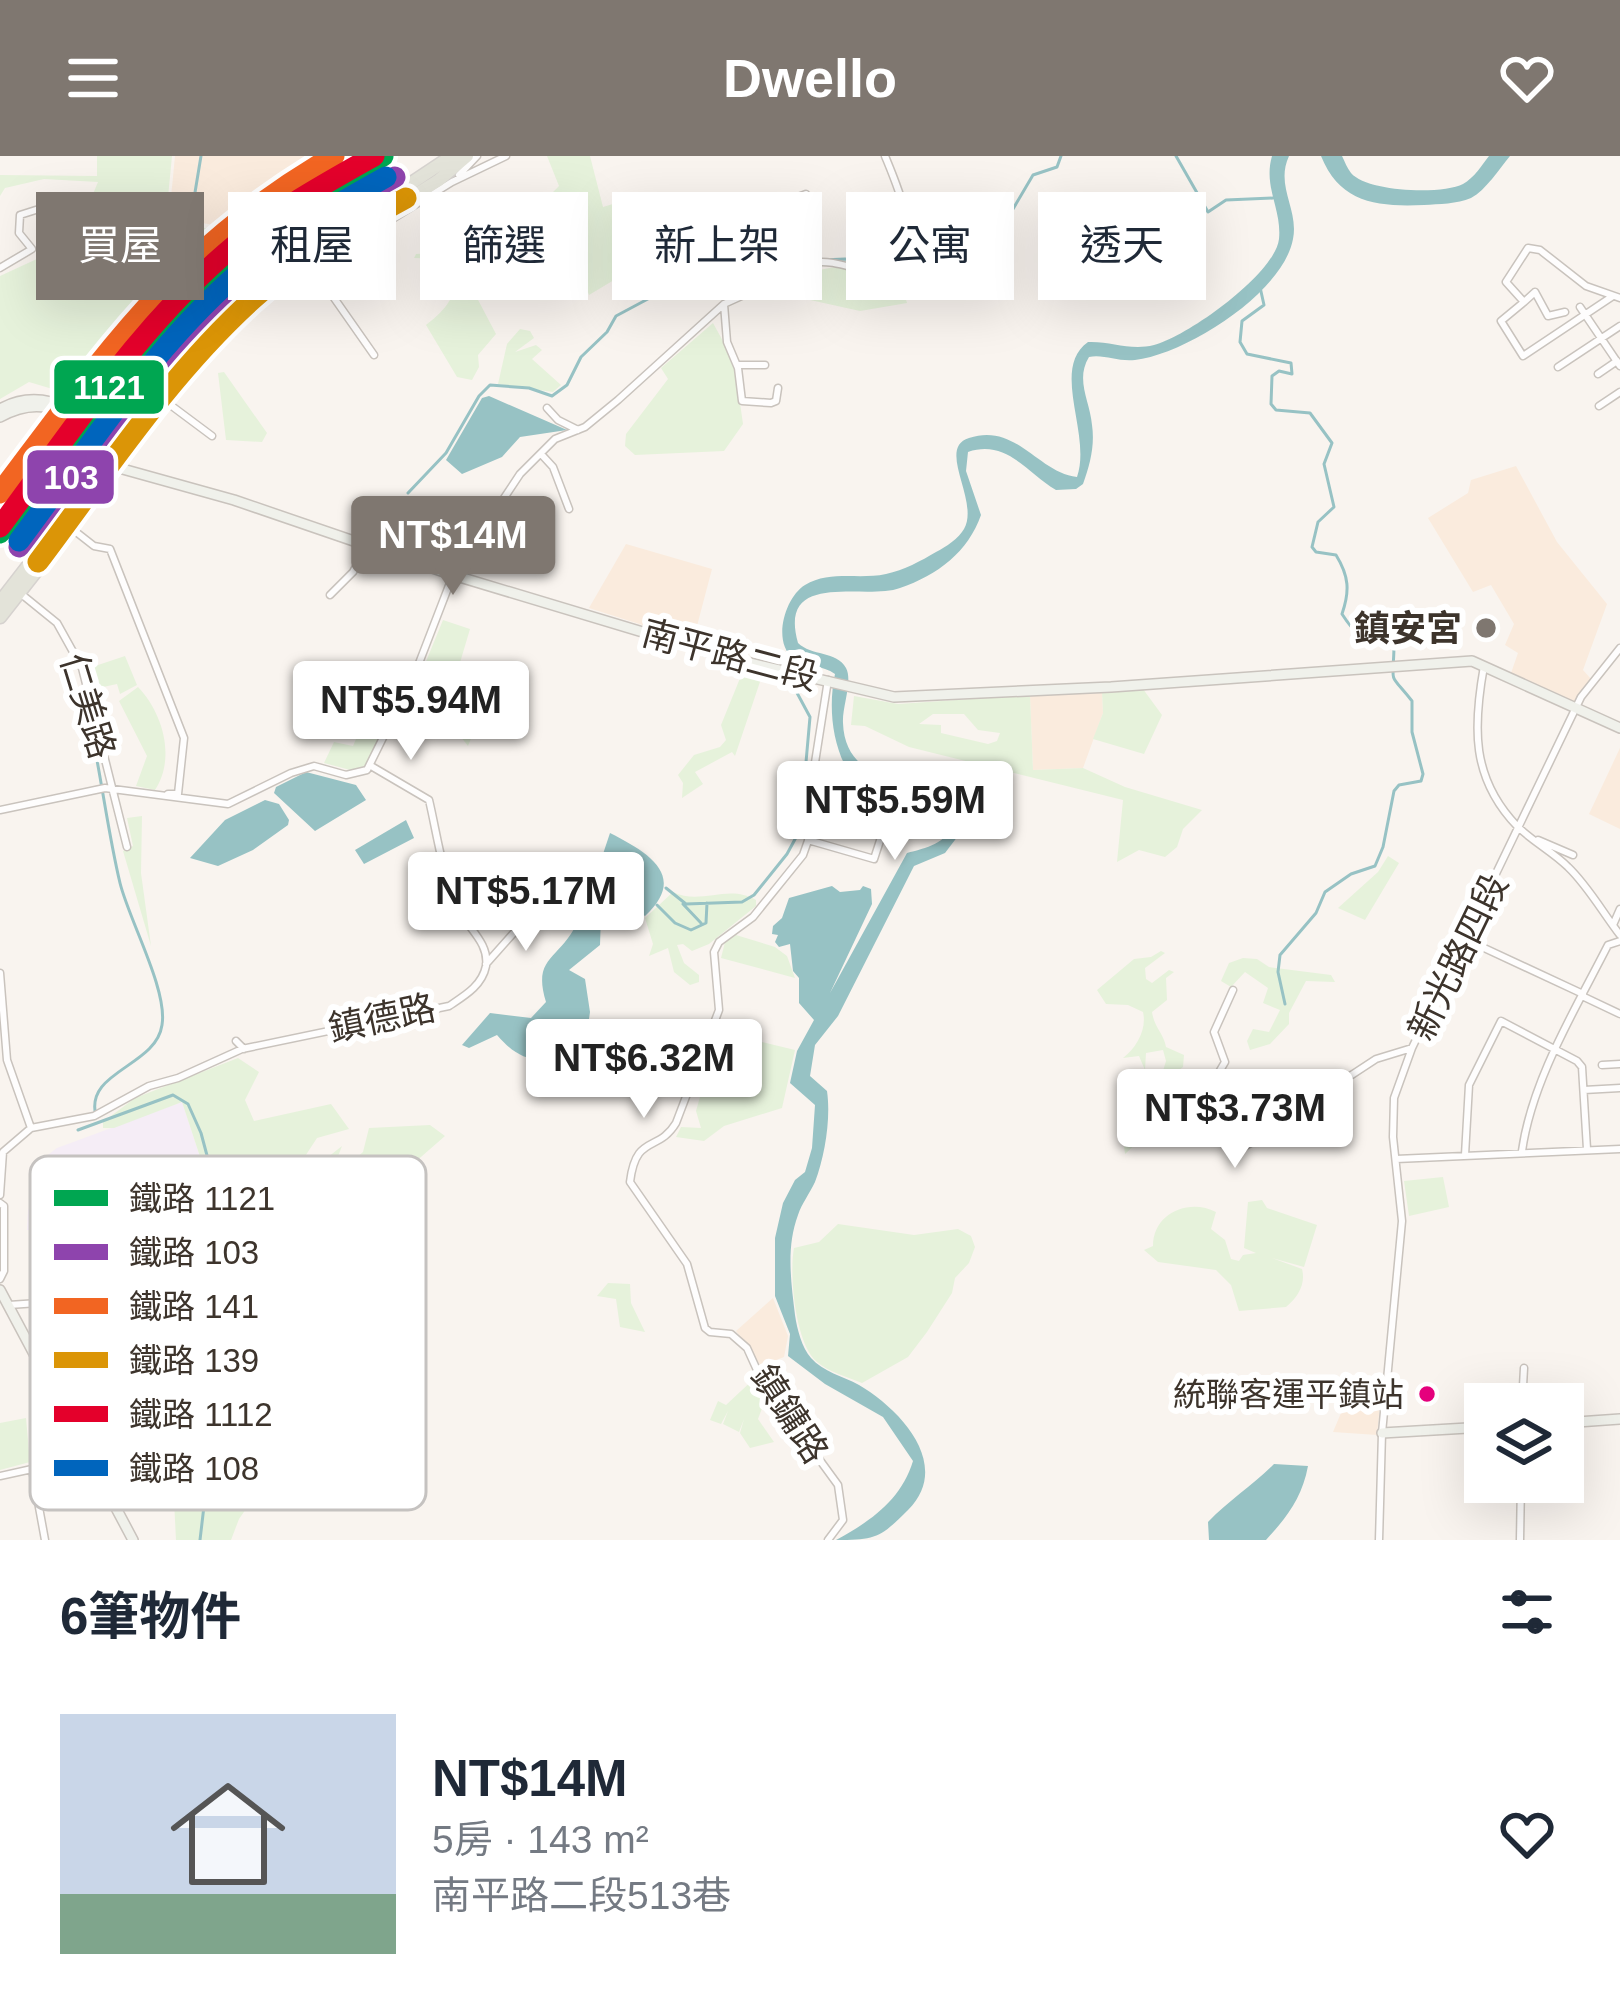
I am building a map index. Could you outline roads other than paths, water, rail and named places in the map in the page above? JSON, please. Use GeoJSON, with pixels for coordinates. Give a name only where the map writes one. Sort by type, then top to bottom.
{"type":"FeatureCollection","features":[{"type":"Feature","properties":{"kind":"main road"},"geometry":{"type":"LineString","coordinates":[[396,197],[452,156]]}},
{"type":"Feature","properties":{"kind":"main road"},"geometry":{"type":"LineString","coordinates":[[396,204],[439,180],[467,156]]}},
{"type":"Feature","properties":{"kind":"main road"},"geometry":{"type":"LineString","coordinates":[[0,617],[67,525],[145,377],[189,324],[228,294]]}},
{"type":"Feature","properties":{"kind":"main road"},"geometry":{"type":"LineString","coordinates":[[114,436],[197,331],[236,300]]}},
{"type":"Feature","properties":{"kind":"main road"},"geometry":{"type":"LineString","coordinates":[[0,602],[17,591]]}},
{"type":"Feature","properties":{"kind":"street"},"geometry":{"type":"LineString","coordinates":[[452,182],[477,156]]}},
{"type":"Feature","properties":{"kind":"street"},"geometry":{"type":"LineString","coordinates":[[396,217],[452,182],[506,156]]}},
{"type":"Feature","properties":{"kind":"street"},"geometry":{"type":"LineString","coordinates":[[822,262],[883,272],[904,266],[905,205],[885,156]]}},
{"type":"Feature","properties":{"kind":"street"},"geometry":{"type":"LineString","coordinates":[[0,268],[32,249],[19,233],[20,215],[36,210]]}},
{"type":"Feature","properties":{"kind":"street"},"geometry":{"type":"LineString","coordinates":[[1524,302],[1506,282],[1528,248],[1553,259],[1586,286],[1617,297]]}},
{"type":"Feature","properties":{"kind":"street"},"geometry":{"type":"LineString","coordinates":[[1565,313],[1548,316],[1534,292],[1501,320],[1523,356],[1617,297]]}},
{"type":"Feature","properties":{"kind":"street"},"geometry":{"type":"LineString","coordinates":[[335,300],[374,355]]}},
{"type":"Feature","properties":{"kind":"street"},"geometry":{"type":"LineString","coordinates":[[0,810],[105,789],[228,804],[291,772],[314,766],[346,775],[367,770],[416,670],[453,575],[520,474],[555,440],[578,430],[618,400],[733,300]]}},
{"type":"Feature","properties":{"kind":"street"},"geometry":{"type":"LineString","coordinates":[[724,304],[727,342],[737,365],[742,401],[771,403],[776,401],[778,388]]}},
{"type":"Feature","properties":{"kind":"street"},"geometry":{"type":"LineString","coordinates":[[1580,307],[1619,362],[1598,374]]}},
{"type":"Feature","properties":{"kind":"street"},"geometry":{"type":"LineString","coordinates":[[1558,367],[1620,326]]}},
{"type":"Feature","properties":{"kind":"street"},"geometry":{"type":"LineString","coordinates":[[737,365],[765,365]]}},
{"type":"Feature","properties":{"kind":"street"},"geometry":{"type":"LineString","coordinates":[[149,389],[212,436]]}},
{"type":"Feature","properties":{"kind":"street"},"geometry":{"type":"LineString","coordinates":[[1599,406],[1620,392]]}},
{"type":"Feature","properties":{"kind":"street"},"geometry":{"type":"LineString","coordinates":[[0,413],[21,399],[40,398],[114,436]]}},
{"type":"Feature","properties":{"kind":"street"},"geometry":{"type":"LineString","coordinates":[[548,408],[578,430]]}},
{"type":"Feature","properties":{"kind":"street"},"geometry":{"type":"LineString","coordinates":[[541,454],[553,467],[569,509]]}},
{"type":"Feature","properties":{"kind":"street","name":"南平路二段"},"geometry":{"type":"LineString","coordinates":[[102,462],[729,658],[894,698],[1472,661],[1620,728]]}},
{"type":"Feature","properties":{"kind":"street"},"geometry":{"type":"LineString","coordinates":[[67,525],[94,546],[110,549],[184,737],[178,794],[160,796]]}},
{"type":"Feature","properties":{"kind":"street"},"geometry":{"type":"LineString","coordinates":[[330,595],[353,572],[368,545]]}},
{"type":"Feature","properties":{"kind":"street","name":"仁美路"},"geometry":{"type":"LineString","coordinates":[[17,591],[57,623],[74,649],[105,789],[127,847]]}},
{"type":"Feature","properties":{"kind":"street","name":"新光路四段"},"geometry":{"type":"LineString","coordinates":[[1379,1540],[1382,1433],[1402,1222],[1394,1098],[1412,1048],[1576,708],[1620,650]]}},
{"type":"Feature","properties":{"kind":"street"},"geometry":{"type":"LineString","coordinates":[[1484,666],[1474,717],[1478,751],[1494,799],[1520,829],[1579,878],[1620,938],[1607,945],[1582,995],[1527,1117],[1522,1151]]}},
{"type":"Feature","properties":{"kind":"street","name":"鎮鏞路"},"geometry":{"type":"LineString","coordinates":[[828,1540],[843,1520],[838,1485],[803,1438],[799,1418],[762,1381],[747,1348],[731,1334],[710,1333],[705,1328],[687,1264],[629,1182],[633,1158],[649,1142],[670,1133],[676,1123],[719,1010],[715,952],[719,942],[767,901],[803,855],[830,681]]}},
{"type":"Feature","properties":{"kind":"street"},"geometry":{"type":"LineString","coordinates":[[370,765],[429,800],[446,872],[461,914],[486,949],[486,964]]}},
{"type":"Feature","properties":{"kind":"street"},"geometry":{"type":"LineString","coordinates":[[853,808],[937,832]]}},
{"type":"Feature","properties":{"kind":"street"},"geometry":{"type":"LineString","coordinates":[[808,840],[874,860],[887,819]]}},
{"type":"Feature","properties":{"kind":"street"},"geometry":{"type":"LineString","coordinates":[[1530,837],[1573,855]]}},
{"type":"Feature","properties":{"kind":"street","name":"鎮德路"},"geometry":{"type":"LineString","coordinates":[[31,1128],[96,1115],[149,1086],[244,1049],[448,1006],[470,992],[486,964],[519,928],[507,868]]}},
{"type":"Feature","properties":{"kind":"street"},"geometry":{"type":"LineString","coordinates":[[1613,926],[1620,909]]}},
{"type":"Feature","properties":{"kind":"street"},"geometry":{"type":"LineString","coordinates":[[1467,940],[1620,1014]]}},
{"type":"Feature","properties":{"kind":"street"},"geometry":{"type":"LineString","coordinates":[[0,973],[9,1069],[31,1128],[3,1152],[4,1271],[0,1279]]}},
{"type":"Feature","properties":{"kind":"street"},"geometry":{"type":"LineString","coordinates":[[1233,990],[1214,1032],[1225,1062],[1215,1079],[1239,1150],[1274,1129],[1294,1125],[1347,1078],[1376,1060],[1412,1048]]}},
{"type":"Feature","properties":{"kind":"street"},"geometry":{"type":"LineString","coordinates":[[1465,1155],[1468,1085],[1501,1021],[1582,1067],[1587,1149]]}},
{"type":"Feature","properties":{"kind":"street"},"geometry":{"type":"LineString","coordinates":[[236,1040],[244,1049]]}},
{"type":"Feature","properties":{"kind":"street"},"geometry":{"type":"LineString","coordinates":[[1602,1065],[1620,1064]]}},
{"type":"Feature","properties":{"kind":"street"},"geometry":{"type":"LineString","coordinates":[[1584,1090],[1620,1088]]}},
{"type":"Feature","properties":{"kind":"street"},"geometry":{"type":"LineString","coordinates":[[1396,1160],[1620,1149]]}},
{"type":"Feature","properties":{"kind":"street"},"geometry":{"type":"LineString","coordinates":[[0,1290],[30,1344]]}},
{"type":"Feature","properties":{"kind":"street"},"geometry":{"type":"LineString","coordinates":[[9,1305],[30,1304]]}},
{"type":"Feature","properties":{"kind":"street"},"geometry":{"type":"LineString","coordinates":[[1523,1383],[1524,1368]]}},
{"type":"Feature","properties":{"kind":"street"},"geometry":{"type":"LineString","coordinates":[[1584,1422],[1620,1419]]}},
{"type":"Feature","properties":{"kind":"street"},"geometry":{"type":"LineString","coordinates":[[1382,1433],[1464,1428]]}},
{"type":"Feature","properties":{"kind":"street"},"geometry":{"type":"LineString","coordinates":[[0,1476],[30,1469]]}},
{"type":"Feature","properties":{"kind":"street"},"geometry":{"type":"LineString","coordinates":[[1520,1540],[1521,1503]]}},
{"type":"Feature","properties":{"kind":"street"},"geometry":{"type":"LineString","coordinates":[[40,1510],[45,1540]]}},
{"type":"Feature","properties":{"kind":"street"},"geometry":{"type":"LineString","coordinates":[[117,1510],[133,1540]]}},
{"type":"Feature","properties":{"kind":"water"},"geometry":{"type":"Polygon","coordinates":[[[1272,156],[1289,156],[1285,177],[1294,228],[1285,259],[1252,299],[1180,346],[1135,360],[1089,357],[1083,382],[1093,440],[1083,484],[1056,490],[1005,454],[982,449],[968,452],[966,471],[981,515],[950,560],[900,588],[812,597],[800,605],[795,620],[798,643],[837,659],[846,668],[843,723],[856,760],[887,779],[964,800],[971,808],[971,819],[945,853],[914,866],[838,1016],[815,1045],[810,1076],[827,1091],[828,1125],[819,1172],[792,1239],[791,1277],[799,1332],[816,1363],[875,1395],[904,1423],[923,1457],[925,1475],[908,1510],[883,1532],[836,1540],[883,1508],[901,1487],[913,1461],[883,1417],[788,1356],[790,1334],[775,1296],[775,1238],[783,1203],[805,1172],[812,1148],[815,1105],[790,1083],[797,1051],[814,1020],[799,1003],[799,978],[793,971],[790,944],[779,947],[773,926],[782,918],[789,898],[832,886],[840,892],[863,886],[871,889],[872,904],[830,993],[907,853],[942,839],[950,826],[941,806],[851,776],[833,726],[835,674],[798,661],[787,651],[782,631],[787,609],[798,591],[815,580],[893,572],[956,539],[967,517],[957,452],[969,438],[986,435],[1014,442],[1050,467],[1077,477],[1080,442],[1072,368],[1077,354],[1088,342],[1137,347],[1169,340],[1246,286],[1274,253],[1279,239],[1270,178],[1272,156]]]}},
{"type":"Feature","properties":{"kind":"water"},"geometry":{"type":"Polygon","coordinates":[[[1321,156],[1342,156],[1351,173],[1372,184],[1423,190],[1463,184],[1489,156],[1510,156],[1471,198],[1407,205],[1376,203],[1350,193],[1338,184],[1321,156]]]}},
{"type":"Feature","properties":{"kind":"water"},"geometry":{"type":"Polygon","coordinates":[[[489,396],[567,430],[520,437],[502,457],[462,474],[446,460],[482,398],[489,396]]]}},
{"type":"Feature","properties":{"kind":"water"},"geometry":{"type":"Polygon","coordinates":[[[306,772],[356,785],[366,800],[315,831],[274,793],[276,787],[306,772]]]}},
{"type":"Feature","properties":{"kind":"water"},"geometry":{"type":"Polygon","coordinates":[[[265,800],[279,804],[288,825],[253,850],[218,866],[190,858],[225,820],[265,800]]]}},
{"type":"Feature","properties":{"kind":"water"},"geometry":{"type":"Polygon","coordinates":[[[406,820],[414,838],[364,864],[355,850],[406,820]]]}},
{"type":"Feature","properties":{"kind":"water"},"geometry":{"type":"Polygon","coordinates":[[[610,833],[650,858],[663,877],[663,889],[645,916],[627,904],[601,915],[600,945],[569,970],[585,979],[590,1012],[586,1040],[561,1054],[539,1059],[518,1053],[497,1035],[469,1048],[462,1045],[490,1013],[531,1018],[546,1002],[542,986],[546,965],[579,918],[567,899],[540,893],[545,865],[603,854],[610,833]]]}},
{"type":"Feature","properties":{"kind":"water"},"geometry":{"type":"Polygon","coordinates":[[[1274,1464],[1308,1466],[1298,1497],[1274,1532],[1266,1540],[1209,1540],[1208,1522],[1274,1464]]]}},
{"type":"Feature","properties":{"kind":"waterway"},"geometry":{"type":"LineString","coordinates":[[69,406],[100,383],[186,247],[201,156]]}},
{"type":"Feature","properties":{"kind":"waterway"},"geometry":{"type":"LineString","coordinates":[[1014,207],[1033,175],[1057,167],[1061,156]]}},
{"type":"Feature","properties":{"kind":"waterway"},"geometry":{"type":"LineString","coordinates":[[1176,156],[1208,212],[1226,200],[1273,198]]}},
{"type":"Feature","properties":{"kind":"waterway"},"geometry":{"type":"LineString","coordinates":[[822,260],[846,259]]}},
{"type":"Feature","properties":{"kind":"waterway"},"geometry":{"type":"LineString","coordinates":[[1260,287],[1264,305],[1242,321],[1240,342],[1247,354],[1291,363],[1292,374],[1279,371],[1272,376],[1271,404],[1276,410],[1310,413],[1332,443],[1324,464],[1334,507],[1318,522],[1312,547],[1336,555],[1340,563],[1347,584],[1342,614],[1350,625],[1362,636],[1394,648],[1394,678],[1412,701],[1412,732],[1423,774],[1421,781],[1399,785],[1394,791],[1375,866],[1351,874],[1325,892],[1316,913],[1280,955],[1278,972],[1285,1004]]}},
{"type":"Feature","properties":{"kind":"waterway"},"geometry":{"type":"LineString","coordinates":[[408,493],[446,453],[490,385],[529,388],[552,396],[567,385],[581,357],[616,316],[646,300]]}},
{"type":"Feature","properties":{"kind":"waterway"},"geometry":{"type":"LineString","coordinates":[[41,433],[55,414]]}},
{"type":"Feature","properties":{"kind":"waterway"},"geometry":{"type":"LineString","coordinates":[[666,888],[686,904],[742,902],[754,895],[787,854],[800,830],[810,717],[789,678]]}},
{"type":"Feature","properties":{"kind":"waterway"},"geometry":{"type":"LineString","coordinates":[[96,755],[120,883],[154,974],[162,1010],[157,1039],[100,1089],[96,1116]]}},
{"type":"Feature","properties":{"kind":"waterway"},"geometry":{"type":"LineString","coordinates":[[657,905],[675,923],[691,930],[706,923],[707,903]]}},
{"type":"Feature","properties":{"kind":"waterway"},"geometry":{"type":"LineString","coordinates":[[683,904],[701,923]]}},
{"type":"Feature","properties":{"kind":"waterway"},"geometry":{"type":"LineString","coordinates":[[78,1130],[173,1095],[188,1104],[207,1156]]}},
{"type":"Feature","properties":{"kind":"waterway"},"geometry":{"type":"LineString","coordinates":[[200,1540],[204,1510]]}},
{"type":"Feature","properties":{"kind":"rail line","name":"141"},"geometry":{"type":"LineString","coordinates":[[0,493],[111,349],[187,265],[230,227],[334,156]]}},
{"type":"Feature","properties":{"kind":"rail line","name":"1112"},"geometry":{"type":"LineString","coordinates":[[0,527],[109,379],[201,276],[268,220],[374,156]]}},
{"type":"Feature","properties":{"kind":"rail line","name":"1121"},"geometry":{"type":"LineString","coordinates":[[0,533],[105,392],[190,293],[260,232],[383,156]]}},
{"type":"Feature","properties":{"kind":"rail line","name":"108"},"geometry":{"type":"LineString","coordinates":[[19,541],[128,393],[220,290],[286,237],[386,177]]}},
{"type":"Feature","properties":{"kind":"rail line","name":"103"},"geometry":{"type":"LineString","coordinates":[[19,547],[123,406],[209,308],[277,249],[395,177]]}},
{"type":"Feature","properties":{"kind":"rail line","name":"139"},"geometry":{"type":"LineString","coordinates":[[38,562],[140,425],[222,328],[288,270],[406,198]]}},
{"type":"Feature","properties":{"kind":"place","name":"鎮安宮"},"geometry":{"type":"Point","coordinates":[1486,628]}},
{"type":"Feature","properties":{"kind":"place","name":"統聯客運平鎮站"},"geometry":{"type":"Point","coordinates":[1427,1394]}}]}
